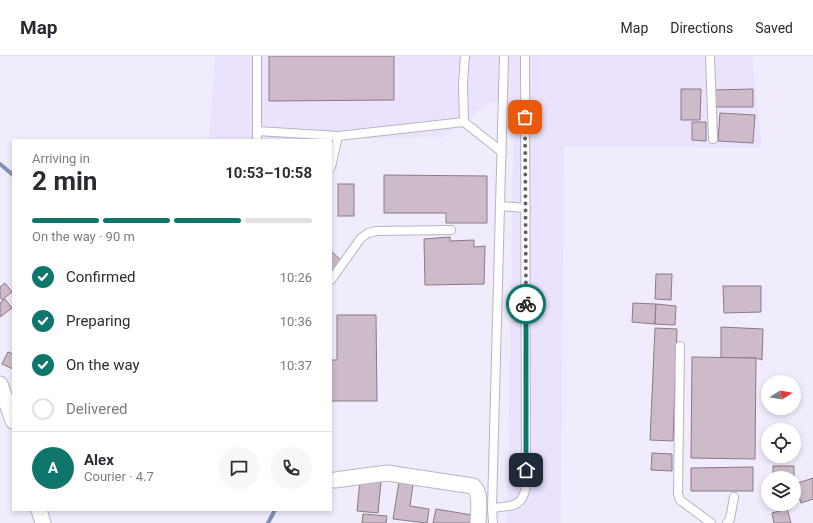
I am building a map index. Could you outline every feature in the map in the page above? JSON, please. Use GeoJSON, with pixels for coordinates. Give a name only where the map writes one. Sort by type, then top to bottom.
{"type":"FeatureCollection","features":[{"type":"Feature","properties":{"kind":"street"},"geometry":{"type":"LineString","coordinates":[[0,384],[12,418]]}},
{"type":"Feature","properties":{"kind":"street"},"geometry":{"type":"LineString","coordinates":[[335,480],[387,473],[473,486],[479,494],[478,523]]}},
{"type":"Feature","properties":{"kind":"street"},"geometry":{"type":"LineString","coordinates":[[39,511],[43,523]]}},
{"type":"Feature","properties":{"kind":"lane"},"geometry":{"type":"LineString","coordinates":[[257,56],[257,139]]}},
{"type":"Feature","properties":{"kind":"lane"},"geometry":{"type":"LineString","coordinates":[[464,122],[463,84],[465,56]]}},
{"type":"Feature","properties":{"kind":"lane"},"geometry":{"type":"LineString","coordinates":[[493,523],[492,508],[504,56]]}},
{"type":"Feature","properties":{"kind":"lane"},"geometry":{"type":"LineString","coordinates":[[492,508],[518,504],[523,499],[526,486],[525,56]]}},
{"type":"Feature","properties":{"kind":"lane"},"geometry":{"type":"LineString","coordinates":[[710,56],[713,139]]}},
{"type":"Feature","properties":{"kind":"lane"},"geometry":{"type":"LineString","coordinates":[[257,131],[338,136],[464,122],[502,152]]}},
{"type":"Feature","properties":{"kind":"lane"},"geometry":{"type":"LineString","coordinates":[[332,163],[338,136]]}},
{"type":"Feature","properties":{"kind":"lane"},"geometry":{"type":"LineString","coordinates":[[500,206],[526,208]]}},
{"type":"Feature","properties":{"kind":"lane"},"geometry":{"type":"LineString","coordinates":[[332,279],[361,238],[368,233],[376,231],[451,230]]}},
{"type":"Feature","properties":{"kind":"lane"},"geometry":{"type":"LineString","coordinates":[[680,346],[678,494],[680,500],[710,523]]}},
{"type":"Feature","properties":{"kind":"lane"},"geometry":{"type":"LineString","coordinates":[[727,523],[730,519],[734,497]]}},
{"type":"Feature","properties":{"kind":"shaded area"},"geometry":{"type":"Polygon","coordinates":[[[215,56],[752,56],[762,148],[564,147],[561,523],[507,523],[514,105],[490,102],[443,137],[332,140],[209,139],[215,56]]]}},
{"type":"Feature","properties":{"kind":"building"},"geometry":{"type":"Polygon","coordinates":[[[269,56],[394,56],[394,100],[269,101],[269,56]]]}},
{"type":"Feature","properties":{"kind":"building"},"geometry":{"type":"Polygon","coordinates":[[[681,89],[701,89],[700,120],[681,120],[681,89]]]}},
{"type":"Feature","properties":{"kind":"building"},"geometry":{"type":"Polygon","coordinates":[[[753,89],[753,107],[713,107],[713,90],[753,89]]]}},
{"type":"Feature","properties":{"kind":"building"},"geometry":{"type":"Polygon","coordinates":[[[720,113],[755,115],[753,143],[718,141],[720,113]]]}},
{"type":"Feature","properties":{"kind":"building"},"geometry":{"type":"Polygon","coordinates":[[[692,122],[706,122],[706,141],[692,140],[692,122]]]}},
{"type":"Feature","properties":{"kind":"building"},"geometry":{"type":"Polygon","coordinates":[[[384,175],[487,176],[487,223],[446,223],[446,213],[384,213],[384,175]]]}},
{"type":"Feature","properties":{"kind":"building"},"geometry":{"type":"Polygon","coordinates":[[[338,184],[354,184],[354,216],[338,216],[338,184]]]}},
{"type":"Feature","properties":{"kind":"building"},"geometry":{"type":"Polygon","coordinates":[[[450,237],[450,241],[474,240],[474,247],[485,246],[484,284],[425,285],[424,239],[450,237]]]}},
{"type":"Feature","properties":{"kind":"building"},"geometry":{"type":"Polygon","coordinates":[[[332,252],[343,262],[332,274],[332,252]]]}},
{"type":"Feature","properties":{"kind":"building"},"geometry":{"type":"Polygon","coordinates":[[[656,274],[672,274],[671,300],[655,299],[656,274]]]}},
{"type":"Feature","properties":{"kind":"building"},"geometry":{"type":"Polygon","coordinates":[[[5,283],[12,292],[2,300],[0,297],[0,287],[5,283]]]}},
{"type":"Feature","properties":{"kind":"building"},"geometry":{"type":"Polygon","coordinates":[[[723,286],[761,286],[761,312],[724,313],[723,286]]]}},
{"type":"Feature","properties":{"kind":"building"},"geometry":{"type":"Polygon","coordinates":[[[5,299],[12,308],[0,317],[0,303],[5,299]]]}},
{"type":"Feature","properties":{"kind":"building"},"geometry":{"type":"Polygon","coordinates":[[[633,303],[656,304],[655,324],[632,322],[633,303]]]}},
{"type":"Feature","properties":{"kind":"building"},"geometry":{"type":"Polygon","coordinates":[[[656,304],[676,306],[675,325],[655,324],[656,304]]]}},
{"type":"Feature","properties":{"kind":"building"},"geometry":{"type":"Polygon","coordinates":[[[337,315],[376,315],[377,401],[332,401],[332,360],[337,360],[337,315]]]}},
{"type":"Feature","properties":{"kind":"building"},"geometry":{"type":"Polygon","coordinates":[[[721,327],[763,329],[762,360],[756,358],[721,358],[721,327]]]}},
{"type":"Feature","properties":{"kind":"building"},"geometry":{"type":"Polygon","coordinates":[[[655,328],[677,329],[673,441],[650,440],[655,328]]]}},
{"type":"Feature","properties":{"kind":"building"},"geometry":{"type":"Polygon","coordinates":[[[8,352],[12,354],[12,369],[2,364],[8,352]]]}},
{"type":"Feature","properties":{"kind":"building"},"geometry":{"type":"Polygon","coordinates":[[[692,357],[756,358],[755,459],[691,458],[692,357]]]}},
{"type":"Feature","properties":{"kind":"building"},"geometry":{"type":"Polygon","coordinates":[[[652,453],[672,454],[672,471],[651,470],[652,453]]]}},
{"type":"Feature","properties":{"kind":"building"},"geometry":{"type":"Polygon","coordinates":[[[773,466],[794,466],[794,471],[773,471],[773,466]]]}},
{"type":"Feature","properties":{"kind":"building"},"geometry":{"type":"Polygon","coordinates":[[[753,467],[753,491],[691,491],[691,468],[753,467]]]}},
{"type":"Feature","properties":{"kind":"building"},"geometry":{"type":"Polygon","coordinates":[[[813,478],[813,499],[801,503],[801,482],[813,478]]]}},
{"type":"Feature","properties":{"kind":"building"},"geometry":{"type":"Polygon","coordinates":[[[360,480],[381,482],[378,513],[357,511],[360,480]]]}},
{"type":"Feature","properties":{"kind":"building"},"geometry":{"type":"Polygon","coordinates":[[[399,482],[413,484],[410,506],[429,509],[427,523],[393,519],[399,482]]]}},
{"type":"Feature","properties":{"kind":"building"},"geometry":{"type":"Polygon","coordinates":[[[436,509],[472,515],[470,523],[433,523],[436,509]]]}},
{"type":"Feature","properties":{"kind":"building"},"geometry":{"type":"Polygon","coordinates":[[[788,511],[791,523],[774,523],[772,513],[788,511]]]}},
{"type":"Feature","properties":{"kind":"building"},"geometry":{"type":"Polygon","coordinates":[[[363,514],[387,516],[386,523],[362,523],[363,514]]]}},
{"type":"Feature","properties":{"kind":"waterway"},"geometry":{"type":"LineString","coordinates":[[0,164],[12,174]]}},
{"type":"Feature","properties":{"kind":"waterway"},"geometry":{"type":"LineString","coordinates":[[268,523],[274,511]]}},
{"type":"Feature","properties":{"kind":"way so far"},"geometry":{"type":"LineString","coordinates":[[525,117],[526,304]]}},
{"type":"Feature","properties":{"kind":"route"},"geometry":{"type":"LineString","coordinates":[[526,304],[526,470]]}}]}
